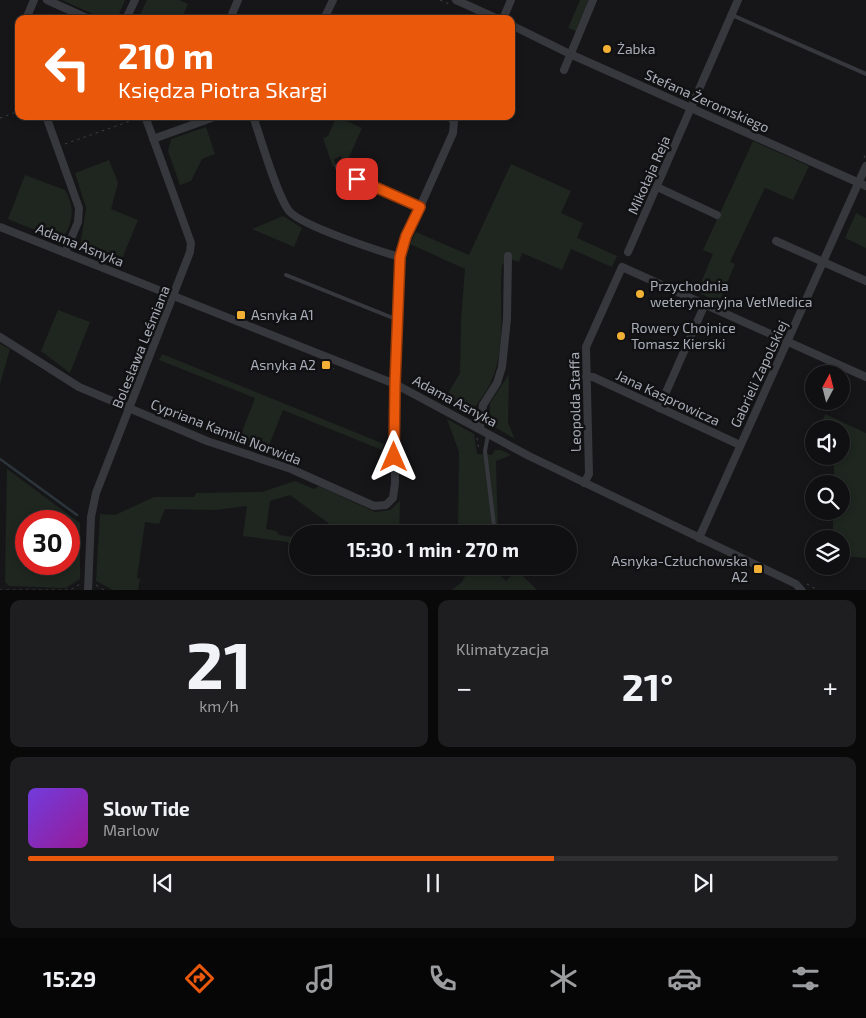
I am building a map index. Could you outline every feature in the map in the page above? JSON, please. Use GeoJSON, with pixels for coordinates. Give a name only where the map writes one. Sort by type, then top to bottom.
{"type":"FeatureCollection","features":[{"type":"Feature","properties":{"kind":"street"},"geometry":{"type":"LineString","coordinates":[[28,15],[34,0]]}},
{"type":"Feature","properties":{"kind":"street"},"geometry":{"type":"LineString","coordinates":[[47,0],[80,15]]}},
{"type":"Feature","properties":{"kind":"street"},"geometry":{"type":"LineString","coordinates":[[128,15],[135,0]]}},
{"type":"Feature","properties":{"kind":"street"},"geometry":{"type":"LineString","coordinates":[[232,15],[238,0]]}},
{"type":"Feature","properties":{"kind":"street"},"geometry":{"type":"LineString","coordinates":[[326,15],[333,0]]}},
{"type":"Feature","properties":{"kind":"street"},"geometry":{"type":"LineString","coordinates":[[456,0],[489,15]]}},
{"type":"Feature","properties":{"kind":"street"},"geometry":{"type":"LineString","coordinates":[[505,15],[511,0]]}},
{"type":"Feature","properties":{"kind":"street"},"geometry":{"type":"LineString","coordinates":[[564,70],[594,0]]}},
{"type":"Feature","properties":{"kind":"street","name":"Mikołaja Reja"},"geometry":{"type":"LineString","coordinates":[[628,252],[738,0]]}},
{"type":"Feature","properties":{"kind":"street","name":"Stefana Żeromskiego"},"geometry":{"type":"LineString","coordinates":[[515,27],[570,54],[692,107],[862,185]]}},
{"type":"Feature","properties":{"kind":"street"},"geometry":{"type":"LineString","coordinates":[[47,120],[79,208],[78,222],[66,253]]}},
{"type":"Feature","properties":{"kind":"street","name":"Bolesława Leśmiana"},"geometry":{"type":"LineString","coordinates":[[88,590],[91,517],[96,493],[188,262],[191,243],[153,139],[144,120]]}},
{"type":"Feature","properties":{"kind":"street"},"geometry":{"type":"LineString","coordinates":[[153,139],[206,120]]}},
{"type":"Feature","properties":{"kind":"street"},"geometry":{"type":"LineString","coordinates":[[254,120],[282,199],[290,212],[304,221],[400,257]]}},
{"type":"Feature","properties":{"kind":"street"},"geometry":{"type":"LineString","coordinates":[[395,384],[400,257],[406,236],[453,133],[452,120]]}},
{"type":"Feature","properties":{"kind":"street","name":"Gabrieli Zapolskiej"},"geometry":{"type":"LineString","coordinates":[[699,538],[823,262],[862,185],[866,166]]}},
{"type":"Feature","properties":{"kind":"street"},"geometry":{"type":"LineString","coordinates":[[339,167],[341,172],[420,207]]}},
{"type":"Feature","properties":{"kind":"street"},"geometry":{"type":"LineString","coordinates":[[657,187],[717,215]]}},
{"type":"Feature","properties":{"kind":"street","name":"Adama Asnyka"},"geometry":{"type":"LineString","coordinates":[[0,227],[395,384],[477,430],[488,433],[584,484],[796,584],[802,590]]}},
{"type":"Feature","properties":{"kind":"street"},"geometry":{"type":"LineString","coordinates":[[776,241],[866,281]]}},
{"type":"Feature","properties":{"kind":"street"},"geometry":{"type":"LineString","coordinates":[[477,430],[483,405],[496,383],[502,367],[507,319],[508,256]]}},
{"type":"Feature","properties":{"kind":"street","name":"Leopolda Staffa"},"geometry":{"type":"LineString","coordinates":[[584,484],[589,474],[585,358],[589,336],[622,267],[705,304]]}},
{"type":"Feature","properties":{"kind":"street"},"geometry":{"type":"LineString","coordinates":[[659,408],[705,304],[866,377]]}},
{"type":"Feature","properties":{"kind":"street","name":"Cypriana Kamila Norwida"},"geometry":{"type":"LineString","coordinates":[[0,337],[79,387],[208,441],[291,469],[374,506],[386,505],[393,498],[395,384]]}},
{"type":"Feature","properties":{"kind":"street","name":"Jana Kasprowicza"},"geometry":{"type":"LineString","coordinates":[[586,377],[593,377],[740,445]]}},
{"type":"Feature","properties":{"kind":"lane"},"geometry":{"type":"LineString","coordinates":[[732,15],[866,74]]}},
{"type":"Feature","properties":{"kind":"lane"},"geometry":{"type":"LineString","coordinates":[[286,275],[398,320]]}},
{"type":"Feature","properties":{"kind":"lane"},"geometry":{"type":"LineString","coordinates":[[488,433],[484,451],[494,525]]}},
{"type":"Feature","properties":{"kind":"path"},"geometry":{"type":"LineString","coordinates":[[0,118],[15,112]]}},
{"type":"Feature","properties":{"kind":"path"},"geometry":{"type":"LineString","coordinates":[[62,145],[133,120]]}},
{"type":"Feature","properties":{"kind":"path"},"geometry":{"type":"LineString","coordinates":[[313,360],[336,370]]}},
{"type":"Feature","properties":{"kind":"path"},"geometry":{"type":"LineString","coordinates":[[477,430],[478,450],[484,451]]}},
{"type":"Feature","properties":{"kind":"path"},"geometry":{"type":"LineString","coordinates":[[0,590],[66,590],[82,583]]}},
{"type":"Feature","properties":{"kind":"path"},"geometry":{"type":"LineString","coordinates":[[94,584],[106,590]]}},
{"type":"Feature","properties":{"kind":"path"},"geometry":{"type":"LineString","coordinates":[[810,585],[810,590]]}},
{"type":"Feature","properties":{"kind":"shaded area"},"geometry":{"type":"Polygon","coordinates":[[[62,0],[125,0],[119,15],[95,15],[62,0]]]}},
{"type":"Feature","properties":{"kind":"shaded area"},"geometry":{"type":"Polygon","coordinates":[[[147,0],[179,0],[188,4],[183,15],[140,15],[147,0]]]}},
{"type":"Feature","properties":{"kind":"shaded area"},"geometry":{"type":"Polygon","coordinates":[[[580,0],[589,0],[576,31],[568,28],[580,0]]]}},
{"type":"Feature","properties":{"kind":"shaded area"},"geometry":{"type":"Polygon","coordinates":[[[335,120],[344,120],[362,128],[347,162],[344,163],[341,156],[334,159],[336,166],[333,167],[323,138],[328,136],[335,120]]]}},
{"type":"Feature","properties":{"kind":"shaded area"},"geometry":{"type":"Polygon","coordinates":[[[206,127],[215,154],[202,159],[191,181],[180,185],[168,151],[171,139],[206,127]]]}},
{"type":"Feature","properties":{"kind":"shaded area"},"geometry":{"type":"Polygon","coordinates":[[[753,141],[809,166],[793,200],[765,188],[730,262],[735,264],[719,302],[697,292],[713,254],[703,250],[753,141]]]}},
{"type":"Feature","properties":{"kind":"shaded area"},"geometry":{"type":"Polygon","coordinates":[[[109,160],[118,183],[111,209],[138,220],[119,266],[82,251],[80,247],[86,208],[75,173],[109,160]]]}},
{"type":"Feature","properties":{"kind":"shaded area"},"geometry":{"type":"Polygon","coordinates":[[[511,164],[571,191],[561,213],[583,223],[577,238],[617,256],[612,267],[571,249],[562,270],[522,253],[519,262],[512,260],[502,265],[501,332],[497,365],[483,396],[467,412],[448,401],[446,397],[460,373],[461,319],[465,269],[410,244],[416,232],[469,255],[511,164]]]}},
{"type":"Feature","properties":{"kind":"shaded area"},"geometry":{"type":"Polygon","coordinates":[[[25,175],[65,190],[72,212],[65,235],[54,238],[8,219],[25,175]]]}},
{"type":"Feature","properties":{"kind":"shaded area"},"geometry":{"type":"Polygon","coordinates":[[[856,213],[866,218],[866,248],[845,238],[856,213]]]}},
{"type":"Feature","properties":{"kind":"shaded area"},"geometry":{"type":"Polygon","coordinates":[[[283,216],[302,228],[294,247],[252,229],[283,216]]]}},
{"type":"Feature","properties":{"kind":"shaded area"},"geometry":{"type":"Polygon","coordinates":[[[58,310],[90,322],[70,373],[41,351],[58,310]]]}},
{"type":"Feature","properties":{"kind":"shaded area"},"geometry":{"type":"Polygon","coordinates":[[[0,344],[10,349],[0,384],[0,344]]]}},
{"type":"Feature","properties":{"kind":"shaded area"},"geometry":{"type":"Polygon","coordinates":[[[162,354],[384,444],[382,450],[283,410],[266,453],[238,442],[255,398],[159,360],[162,354]]]}},
{"type":"Feature","properties":{"kind":"shaded area"},"geometry":{"type":"Polygon","coordinates":[[[509,374],[508,423],[515,439],[490,424],[490,403],[509,374]]]}},
{"type":"Feature","properties":{"kind":"shaded area"},"geometry":{"type":"Polygon","coordinates":[[[825,414],[838,420],[823,420],[825,414]]]}},
{"type":"Feature","properties":{"kind":"shaded area"},"geometry":{"type":"Polygon","coordinates":[[[447,419],[474,434],[477,454],[492,455],[495,450],[501,450],[511,455],[496,461],[498,525],[458,525],[459,452],[447,419]]]}},
{"type":"Feature","properties":{"kind":"shaded area"},"geometry":{"type":"Polygon","coordinates":[[[850,426],[866,433],[866,558],[850,557],[850,530],[833,530],[833,520],[850,520],[850,475],[834,475],[834,465],[850,465],[850,426]]]}},
{"type":"Feature","properties":{"kind":"shaded area"},"geometry":{"type":"Polygon","coordinates":[[[7,469],[62,510],[15,510],[15,575],[80,575],[80,579],[66,588],[9,586],[5,582],[7,469]]]}},
{"type":"Feature","properties":{"kind":"shaded area"},"geometry":{"type":"Polygon","coordinates":[[[295,481],[314,489],[319,486],[375,512],[390,510],[400,501],[399,525],[331,525],[290,495],[270,501],[266,529],[276,531],[279,535],[289,536],[289,544],[288,542],[243,536],[247,506],[215,510],[165,509],[159,524],[145,522],[137,578],[140,579],[138,590],[113,590],[96,581],[100,514],[115,515],[154,497],[194,497],[196,493],[262,492],[295,481]]]}},
{"type":"Feature","properties":{"kind":"shaded area"},"geometry":{"type":"Polygon","coordinates":[[[466,575],[500,575],[506,581],[512,575],[522,575],[537,590],[452,590],[462,582],[466,575]]]}},
{"type":"Feature","properties":{"kind":"waterway"},"geometry":{"type":"LineString","coordinates":[[0,459],[70,510]]}},
{"type":"Feature","properties":{"kind":"place","name":"Żabka"},"geometry":{"type":"Point","coordinates":[607,49]}},
{"type":"Feature","properties":{"kind":"place","name":"Przychodnia weterynaryjna VetMedica"},"geometry":{"type":"Point","coordinates":[640,294]}},
{"type":"Feature","properties":{"kind":"place","name":"Asnyka A1"},"geometry":{"type":"Point","coordinates":[241,315]}},
{"type":"Feature","properties":{"kind":"place","name":"Rowery Chojnice Tomasz Kierski"},"geometry":{"type":"Point","coordinates":[621,336]}},
{"type":"Feature","properties":{"kind":"place","name":"Asnyka A2"},"geometry":{"type":"Point","coordinates":[326,365]}},
{"type":"Feature","properties":{"kind":"place","name":"Asnyka-Człuchowska A2"},"geometry":{"type":"Point","coordinates":[758,569]}},
{"type":"Feature","properties":{"kind":"route"},"geometry":{"type":"LineString","coordinates":[[357,179],[420,207],[406,236],[400,257],[394,457]]}}]}
